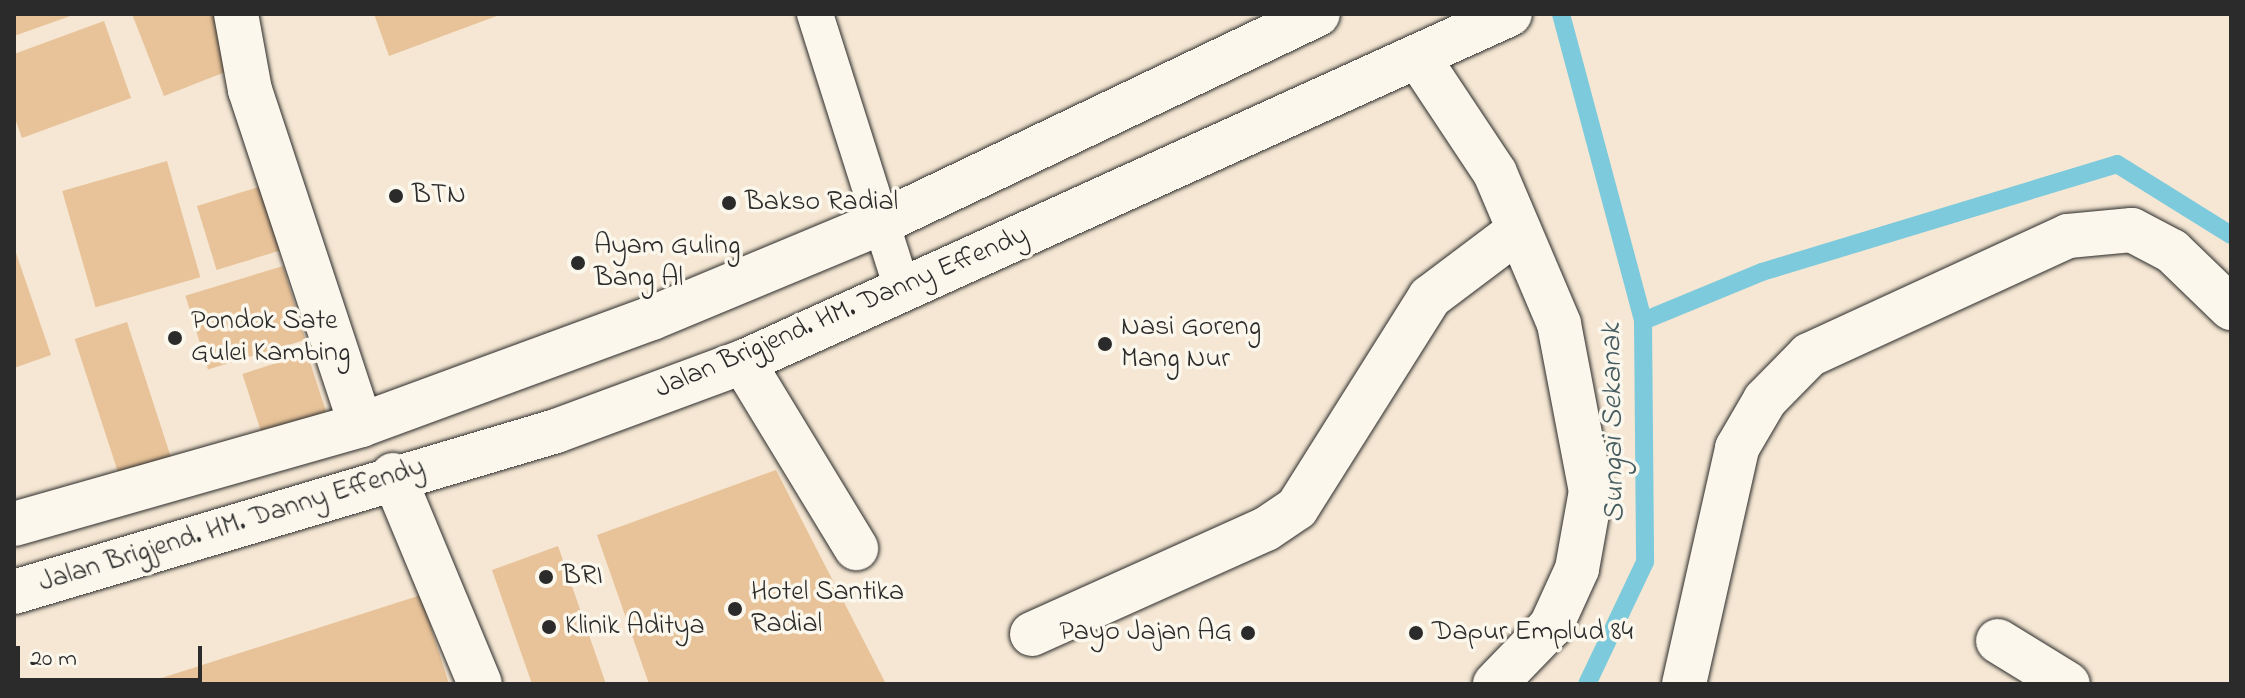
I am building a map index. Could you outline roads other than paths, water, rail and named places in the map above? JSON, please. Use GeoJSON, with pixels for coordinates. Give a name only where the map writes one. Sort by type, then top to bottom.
{"type":"FeatureCollection","features":[{"type":"Feature","properties":{"kind":"street"},"geometry":{"type":"LineString","coordinates":[[236,14],[250,90],[361,425]]}},
{"type":"Feature","properties":{"kind":"street","name":"Jalan Brigjend. HM. Danny Effendy"},"geometry":{"type":"LineString","coordinates":[[14,592],[393,475],[556,431],[743,362],[1510,14]]}},
{"type":"Feature","properties":{"kind":"street","name":"Jalan Brigjend. HM. Danny Effendy"},"geometry":{"type":"LineString","coordinates":[[14,524],[361,425],[880,223],[1313,15]]}},
{"type":"Feature","properties":{"kind":"street"},"geometry":{"type":"LineString","coordinates":[[1434,49],[1495,173],[1559,324],[1591,491],[1577,569],[1551,626],[1495,684]]}},
{"type":"Feature","properties":{"kind":"street"},"geometry":{"type":"LineString","coordinates":[[1032,634],[1266,529],[1297,508],[1430,297],[1519,230]]}},
{"type":"Feature","properties":{"kind":"street"},"geometry":{"type":"LineString","coordinates":[[1684,684],[1737,448],[1765,400],[1809,355],[2068,236],[2132,230],[2172,251],[2231,308]]}},
{"type":"Feature","properties":{"kind":"street"},"geometry":{"type":"LineString","coordinates":[[743,362],[856,548]]}},
{"type":"Feature","properties":{"kind":"street"},"geometry":{"type":"LineString","coordinates":[[393,475],[480,684]]}},
{"type":"Feature","properties":{"kind":"street"},"geometry":{"type":"LineString","coordinates":[[1998,641],[2068,684]]}},
{"type":"Feature","properties":{"kind":"lane"},"geometry":{"type":"LineString","coordinates":[[815,14],[902,289]]}},
{"type":"Feature","properties":{"kind":"waterway","name":"Sungai Sekanak"},"geometry":{"type":"LineString","coordinates":[[1561,14],[1643,321],[1645,562],[1587,684]]}},
{"type":"Feature","properties":{"kind":"waterway"},"geometry":{"type":"LineString","coordinates":[[1643,321],[1762,272],[2117,164],[2231,235]]}},
{"type":"Feature","properties":{"kind":"place","name":"BTN"},"geometry":{"type":"Point","coordinates":[396,196]}},
{"type":"Feature","properties":{"kind":"place","name":"Bakso Radial"},"geometry":{"type":"Point","coordinates":[729,203]}},
{"type":"Feature","properties":{"kind":"place","name":"Ayam Guling Bang Al"},"geometry":{"type":"Point","coordinates":[578,263]}},
{"type":"Feature","properties":{"kind":"place","name":"Pondok Sate Gulei Kambing"},"geometry":{"type":"Point","coordinates":[175,338]}},
{"type":"Feature","properties":{"kind":"place","name":"Nasi Goreng Mang Nur"},"geometry":{"type":"Point","coordinates":[1105,344]}},
{"type":"Feature","properties":{"kind":"place","name":"BRI"},"geometry":{"type":"Point","coordinates":[546,577]}},
{"type":"Feature","properties":{"kind":"place","name":"Hotel Santika Radial"},"geometry":{"type":"Point","coordinates":[735,609]}},
{"type":"Feature","properties":{"kind":"place","name":"Klinik Aditya"},"geometry":{"type":"Point","coordinates":[549,627]}},
{"type":"Feature","properties":{"kind":"place","name":"Payo Jajan AG"},"geometry":{"type":"Point","coordinates":[1248,633]}},
{"type":"Feature","properties":{"kind":"place","name":"Dapur Emplud 84"},"geometry":{"type":"Point","coordinates":[1416,633]}}]}
